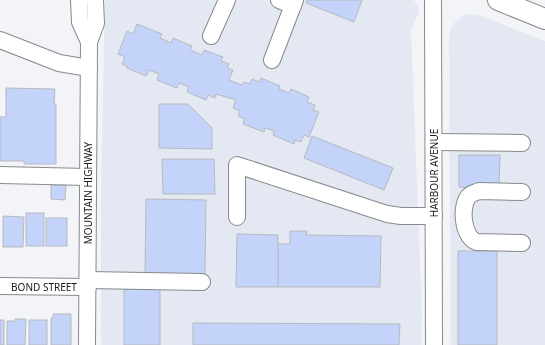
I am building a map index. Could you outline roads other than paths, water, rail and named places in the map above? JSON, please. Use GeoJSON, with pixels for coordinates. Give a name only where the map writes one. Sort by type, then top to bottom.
{"type":"FeatureCollection","features":[{"type":"Feature","properties":{"kind":"main road"},"geometry":{"type":"LineString","coordinates":[[498,0],[545,19]]}},
{"type":"Feature","properties":{"kind":"street","name":"MOUNTAIN HIGHWAY"},"geometry":{"type":"LineString","coordinates":[[79,0],[80,22],[89,42]]}},
{"type":"Feature","properties":{"kind":"street","name":"MOUNTAIN HIGHWAY"},"geometry":{"type":"LineString","coordinates":[[87,345],[89,42],[96,23],[95,0]]}},
{"type":"Feature","properties":{"kind":"street"},"geometry":{"type":"LineString","coordinates":[[211,36],[227,0]]}},
{"type":"Feature","properties":{"kind":"street","name":"HARBOUR AVENUE"},"geometry":{"type":"LineString","coordinates":[[434,0],[434,345]]}},
{"type":"Feature","properties":{"kind":"street"},"geometry":{"type":"LineString","coordinates":[[272,60],[289,2]]}},
{"type":"Feature","properties":{"kind":"street"},"geometry":{"type":"LineString","coordinates":[[0,40],[59,63],[89,68]]}},
{"type":"Feature","properties":{"kind":"street"},"geometry":{"type":"LineString","coordinates":[[434,142],[522,143]]}},
{"type":"Feature","properties":{"kind":"street"},"geometry":{"type":"LineString","coordinates":[[236,217],[237,165],[387,214],[401,216],[434,216]]}},
{"type":"Feature","properties":{"kind":"street"},"geometry":{"type":"LineString","coordinates":[[0,176],[88,177]]}},
{"type":"Feature","properties":{"kind":"street"},"geometry":{"type":"LineString","coordinates":[[522,192],[472,193],[468,197],[464,208],[465,229],[472,241],[522,243]]}},
{"type":"Feature","properties":{"kind":"street","name":"BOND STREET"},"geometry":{"type":"LineString","coordinates":[[0,286],[202,282]]}}]}
